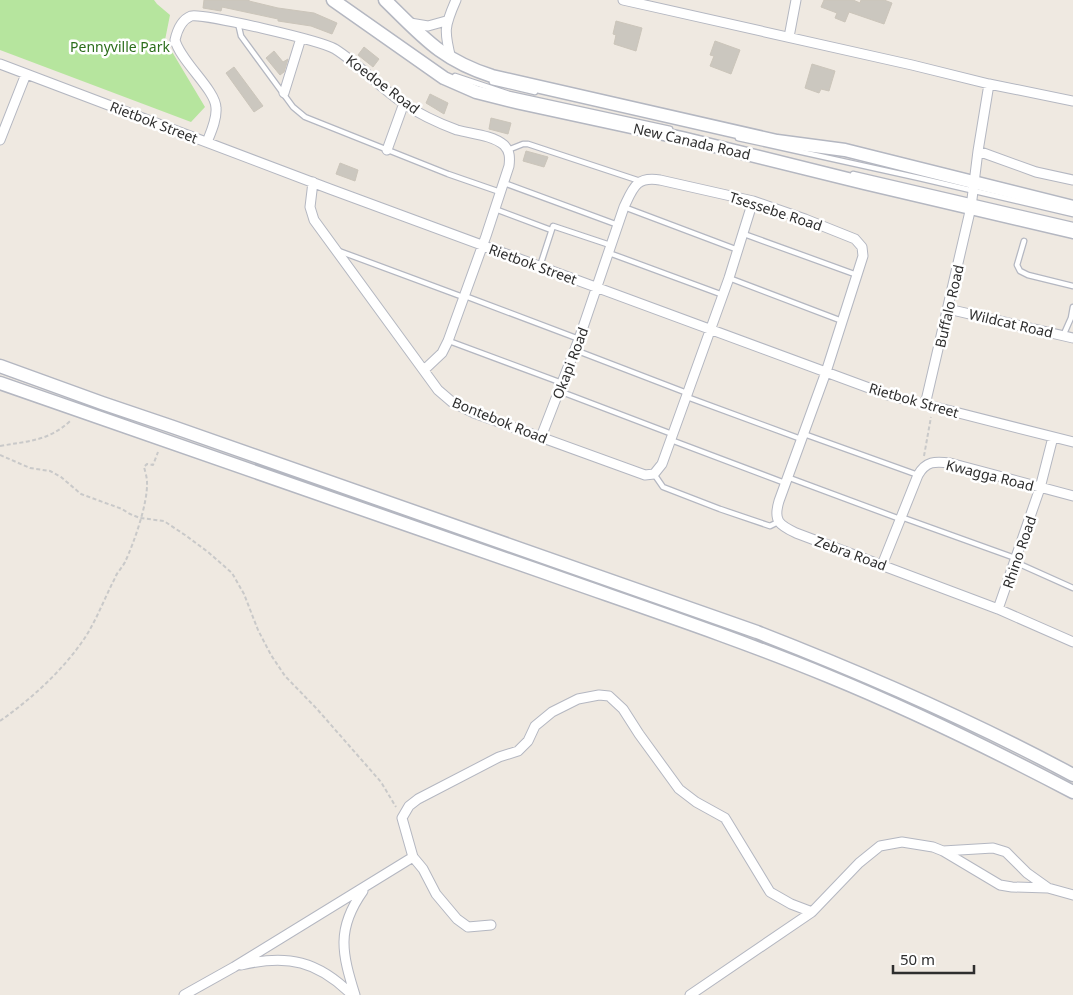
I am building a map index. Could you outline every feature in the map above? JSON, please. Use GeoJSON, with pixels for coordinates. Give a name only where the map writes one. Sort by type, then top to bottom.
{"type":"FeatureCollection","features":[{"type":"Feature","properties":{"kind":"main road","name":"New Canada Road"},"geometry":{"type":"LineString","coordinates":[[333,0],[444,78],[476,92],[520,104],[682,138],[864,183],[971,204],[1073,232]]}},
{"type":"Feature","properties":{"kind":"main road","name":"New Canada Road"},"geometry":{"type":"LineString","coordinates":[[385,0],[420,36],[452,59],[476,71],[519,83],[777,141],[845,150],[947,176],[974,186],[1073,207]]}},
{"type":"Feature","properties":{"kind":"main road"},"geometry":{"type":"LineString","coordinates":[[0,366],[757,632],[933,705],[1073,775]]}},
{"type":"Feature","properties":{"kind":"main road"},"geometry":{"type":"LineString","coordinates":[[0,383],[479,550],[783,659],[876,696],[987,748],[1073,792]]}},
{"type":"Feature","properties":{"kind":"street"},"geometry":{"type":"LineString","coordinates":[[452,59],[447,41],[446,21],[456,0]]}},
{"type":"Feature","properties":{"kind":"street"},"geometry":{"type":"LineString","coordinates":[[623,0],[989,84],[1073,101]]}},
{"type":"Feature","properties":{"kind":"street"},"geometry":{"type":"LineString","coordinates":[[789,37],[796,0]]}},
{"type":"Feature","properties":{"kind":"street","name":"Koedoe Road"},"geometry":{"type":"LineString","coordinates":[[207,142],[214,119],[216,104],[178,49],[176,43],[180,25],[184,20],[193,16],[238,23],[334,48],[404,103],[430,119],[494,139],[508,150]]}},
{"type":"Feature","properties":{"kind":"street"},"geometry":{"type":"LineString","coordinates":[[407,23],[428,26],[446,21]]}},
{"type":"Feature","properties":{"kind":"street"},"geometry":{"type":"LineString","coordinates":[[284,93],[301,38]]}},
{"type":"Feature","properties":{"kind":"street","name":"Rietbok Street"},"geometry":{"type":"LineString","coordinates":[[0,64],[888,395],[1073,442]]}},
{"type":"Feature","properties":{"kind":"street"},"geometry":{"type":"LineString","coordinates":[[0,140],[26,74]]}},
{"type":"Feature","properties":{"kind":"street","name":"Buffalo Road"},"geometry":{"type":"LineString","coordinates":[[929,406],[971,204],[989,84]]}},
{"type":"Feature","properties":{"kind":"street"},"geometry":{"type":"LineString","coordinates":[[388,150],[404,103]]}},
{"type":"Feature","properties":{"kind":"street"},"geometry":{"type":"LineString","coordinates":[[424,370],[442,354],[465,297],[502,188],[510,159],[508,150]]}},
{"type":"Feature","properties":{"kind":"street"},"geometry":{"type":"LineString","coordinates":[[978,151],[1044,175],[1073,180]]}},
{"type":"Feature","properties":{"kind":"street","name":"Tsessebe Road"},"geometry":{"type":"LineString","coordinates":[[641,181],[660,180],[753,201],[855,239],[862,247],[863,256],[826,372]]}},
{"type":"Feature","properties":{"kind":"street"},"geometry":{"type":"LineString","coordinates":[[597,288],[624,207],[634,187],[641,181]]}},
{"type":"Feature","properties":{"kind":"street","name":"Bontebok Road"},"geometry":{"type":"LineString","coordinates":[[313,182],[310,203],[311,213],[438,390],[452,402],[627,469],[645,475],[654,474]]}},
{"type":"Feature","properties":{"kind":"street"},"geometry":{"type":"LineString","coordinates":[[654,474],[662,464],[688,395],[730,278],[753,201]]}},
{"type":"Feature","properties":{"kind":"street","name":"Okapi Road"},"geometry":{"type":"LineString","coordinates":[[541,437],[597,288]]}},
{"type":"Feature","properties":{"kind":"street","name":"Wildcat Road"},"geometry":{"type":"LineString","coordinates":[[948,309],[1073,338]]}},
{"type":"Feature","properties":{"kind":"street"},"geometry":{"type":"LineString","coordinates":[[778,522],[776,512],[786,480],[826,372]]}},
{"type":"Feature","properties":{"kind":"street","name":"Rhino Road"},"geometry":{"type":"LineString","coordinates":[[998,609],[1040,488],[1053,436]]}},
{"type":"Feature","properties":{"kind":"street","name":"Kwagga Road"},"geometry":{"type":"LineString","coordinates":[[924,466],[930,462],[950,463],[1073,496]]}},
{"type":"Feature","properties":{"kind":"street"},"geometry":{"type":"LineString","coordinates":[[882,565],[918,475],[924,466]]}},
{"type":"Feature","properties":{"kind":"street","name":"Zebra Road"},"geometry":{"type":"LineString","coordinates":[[778,522],[783,527],[796,533],[998,609],[1073,642]]}},
{"type":"Feature","properties":{"kind":"street"},"geometry":{"type":"LineString","coordinates":[[491,926],[468,928],[457,919],[436,894],[423,869],[413,857],[402,818],[409,806],[418,799],[499,757],[518,751],[528,741],[535,726],[552,712],[578,699],[600,695],[609,696],[623,709],[679,789],[696,802],[725,818],[770,892],[791,904],[812,912]]}},
{"type":"Feature","properties":{"kind":"street"},"geometry":{"type":"LineString","coordinates":[[690,995],[812,912],[859,863],[880,846],[902,842],[933,847],[1000,885],[1048,888],[1073,894]]}},
{"type":"Feature","properties":{"kind":"street"},"geometry":{"type":"LineString","coordinates":[[943,851],[993,848],[1006,852],[1027,873],[1048,888]]}},
{"type":"Feature","properties":{"kind":"street"},"geometry":{"type":"LineString","coordinates":[[184,995],[234,967],[413,857]]}},
{"type":"Feature","properties":{"kind":"street"},"geometry":{"type":"LineString","coordinates":[[353,995],[343,952],[346,919],[353,904],[366,886]]}},
{"type":"Feature","properties":{"kind":"street"},"geometry":{"type":"LineString","coordinates":[[234,967],[260,961],[286,960],[308,964],[330,975],[353,995]]}},
{"type":"Feature","properties":{"kind":"lane","name":"New Canada Road"},"geometry":{"type":"LineString","coordinates":[[343,0],[426,61],[448,74],[486,88],[665,128],[971,204],[1073,225]]}},
{"type":"Feature","properties":{"kind":"lane"},"geometry":{"type":"LineString","coordinates":[[379,0],[419,41],[459,69],[498,84],[545,94]]}},
{"type":"Feature","properties":{"kind":"lane"},"geometry":{"type":"LineString","coordinates":[[238,23],[241,36],[298,113],[305,118],[448,174],[502,188],[618,225]]}},
{"type":"Feature","properties":{"kind":"lane","name":"New Canada Road"},"geometry":{"type":"LineString","coordinates":[[564,99],[724,135]]}},
{"type":"Feature","properties":{"kind":"lane","name":"New Canada Road"},"geometry":{"type":"LineString","coordinates":[[733,137],[974,186],[1073,214]]}},
{"type":"Feature","properties":{"kind":"lane"},"geometry":{"type":"LineString","coordinates":[[508,150],[528,144],[641,181]]}},
{"type":"Feature","properties":{"kind":"lane"},"geometry":{"type":"LineString","coordinates":[[624,207],[738,250]]}},
{"type":"Feature","properties":{"kind":"lane"},"geometry":{"type":"LineString","coordinates":[[495,209],[551,230]]}},
{"type":"Feature","properties":{"kind":"lane"},"geometry":{"type":"LineString","coordinates":[[540,266],[553,226],[723,295]]}},
{"type":"Feature","properties":{"kind":"lane"},"geometry":{"type":"LineString","coordinates":[[744,234],[857,275]]}},
{"type":"Feature","properties":{"kind":"lane"},"geometry":{"type":"LineString","coordinates":[[1024,241],[1017,264],[1020,270],[1028,275],[1073,286]]}},
{"type":"Feature","properties":{"kind":"lane"},"geometry":{"type":"LineString","coordinates":[[336,250],[579,339]]}},
{"type":"Feature","properties":{"kind":"lane"},"geometry":{"type":"LineString","coordinates":[[730,278],[842,321]]}},
{"type":"Feature","properties":{"kind":"lane"},"geometry":{"type":"LineString","coordinates":[[1063,336],[1071,318],[1073,306]]}},
{"type":"Feature","properties":{"kind":"lane"},"geometry":{"type":"LineString","coordinates":[[448,341],[561,387],[672,438],[1016,560],[1073,588]]}},
{"type":"Feature","properties":{"kind":"lane"},"geometry":{"type":"LineString","coordinates":[[575,350],[688,395],[918,475]]}},
{"type":"Feature","properties":{"kind":"lane"},"geometry":{"type":"LineString","coordinates":[[654,474],[663,487],[770,526],[778,522]]}},
{"type":"Feature","properties":{"kind":"path"},"geometry":{"type":"LineString","coordinates":[[924,466],[929,406]]}},
{"type":"Feature","properties":{"kind":"path"},"geometry":{"type":"LineString","coordinates":[[0,446],[50,436],[60,430],[78,411]]}},
{"type":"Feature","properties":{"kind":"path"},"geometry":{"type":"LineString","coordinates":[[0,721],[52,678],[83,641],[124,564],[140,518],[147,482],[144,467],[147,464],[153,465],[162,440]]}},
{"type":"Feature","properties":{"kind":"path"},"geometry":{"type":"LineString","coordinates":[[0,455],[30,468],[50,471],[62,477],[82,494],[140,518],[164,521],[186,534],[232,573],[244,594],[258,630],[285,676],[317,709],[381,782],[402,818]]}},
{"type":"Feature","properties":{"kind":"green space","name":"Pennyville Park"},"geometry":{"type":"Polygon","coordinates":[[[0,0],[154,0],[170,15],[165,40],[205,107],[191,122],[0,50],[0,0]]]}},
{"type":"Feature","properties":{"kind":"building"},"geometry":{"type":"Polygon","coordinates":[[[204,0],[249,0],[278,8],[314,13],[337,23],[332,34],[311,26],[278,21],[278,19],[222,7],[221,11],[203,8],[204,0]]]}},
{"type":"Feature","properties":{"kind":"building"},"geometry":{"type":"Polygon","coordinates":[[[824,0],[853,0],[860,3],[861,0],[884,0],[892,3],[884,24],[849,12],[845,22],[835,18],[837,13],[821,7],[824,0]]]}},
{"type":"Feature","properties":{"kind":"building"},"geometry":{"type":"Polygon","coordinates":[[[616,21],[642,28],[636,51],[614,44],[616,35],[613,34],[616,21]]]}},
{"type":"Feature","properties":{"kind":"building"},"geometry":{"type":"Polygon","coordinates":[[[715,41],[740,50],[731,74],[710,66],[714,56],[710,55],[715,41]]]}},
{"type":"Feature","properties":{"kind":"building"},"geometry":{"type":"Polygon","coordinates":[[[364,47],[379,59],[373,67],[358,55],[364,47]]]}},
{"type":"Feature","properties":{"kind":"building"},"geometry":{"type":"Polygon","coordinates":[[[274,51],[283,62],[288,59],[284,72],[280,75],[266,58],[274,51]]]}},
{"type":"Feature","properties":{"kind":"building"},"geometry":{"type":"Polygon","coordinates":[[[812,64],[835,71],[829,91],[821,89],[819,93],[805,88],[812,64]]]}},
{"type":"Feature","properties":{"kind":"building"},"geometry":{"type":"Polygon","coordinates":[[[234,67],[263,106],[254,112],[226,73],[234,67]]]}},
{"type":"Feature","properties":{"kind":"building"},"geometry":{"type":"Polygon","coordinates":[[[430,94],[448,103],[444,114],[426,103],[430,94]]]}},
{"type":"Feature","properties":{"kind":"building"},"geometry":{"type":"Polygon","coordinates":[[[491,118],[511,123],[508,134],[489,129],[491,118]]]}},
{"type":"Feature","properties":{"kind":"building"},"geometry":{"type":"Polygon","coordinates":[[[526,151],[548,157],[544,167],[523,161],[526,151]]]}},
{"type":"Feature","properties":{"kind":"building"},"geometry":{"type":"Polygon","coordinates":[[[340,163],[358,170],[355,181],[336,174],[340,163]]]}}]}
